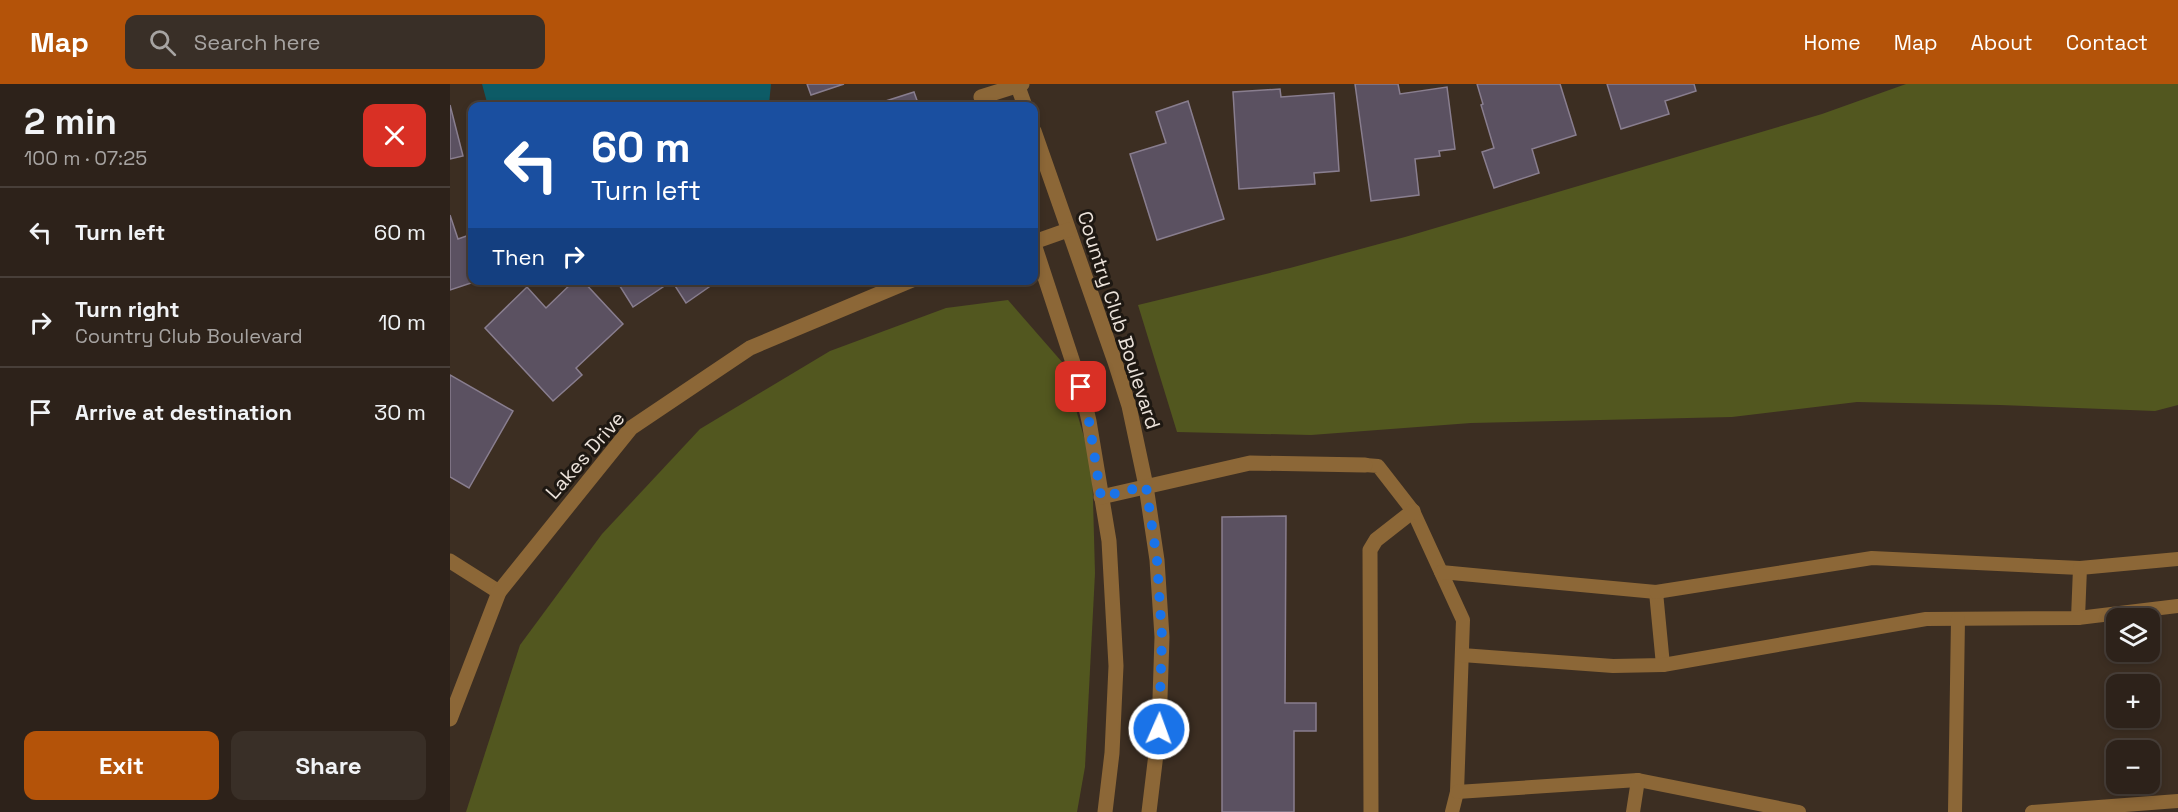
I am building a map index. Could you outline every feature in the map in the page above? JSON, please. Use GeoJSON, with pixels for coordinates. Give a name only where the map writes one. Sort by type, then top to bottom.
{"type":"FeatureCollection","features":[{"type":"Feature","properties":{"kind":"street"},"geometry":{"type":"LineString","coordinates":[[980,96],[1019,84],[1024,102]]}},
{"type":"Feature","properties":{"kind":"street","name":"Country Club Boulevard"},"geometry":{"type":"LineString","coordinates":[[1038,143],[1129,406],[1146,486],[1157,560],[1162,637],[1159,729],[1149,812]]}},
{"type":"Feature","properties":{"kind":"street"},"geometry":{"type":"LineString","coordinates":[[1038,241],[1068,230]]}},
{"type":"Feature","properties":{"kind":"street"},"geometry":{"type":"LineString","coordinates":[[1038,255],[1081,387],[1089,421],[1109,542],[1116,666],[1112,753],[1105,812]]}},
{"type":"Feature","properties":{"kind":"street","name":"Lakes Drive"},"geometry":{"type":"LineString","coordinates":[[450,719],[499,592],[631,428],[750,348],[900,285]]}},
{"type":"Feature","properties":{"kind":"street"},"geometry":{"type":"LineString","coordinates":[[1101,497],[1250,463],[1365,465]]}},
{"type":"Feature","properties":{"kind":"street"},"geometry":{"type":"LineString","coordinates":[[1371,812],[1370,550],[1376,540],[1413,511]]}},
{"type":"Feature","properties":{"kind":"street"},"geometry":{"type":"LineString","coordinates":[[450,561],[499,592]]}},
{"type":"Feature","properties":{"kind":"lane"},"geometry":{"type":"LineString","coordinates":[[1365,465],[1378,466],[1413,511],[1463,620],[1457,792],[1452,812]]}},
{"type":"Feature","properties":{"kind":"lane"},"geometry":{"type":"LineString","coordinates":[[1441,572],[1656,592],[1872,558],[2080,568],[2178,560]]}},
{"type":"Feature","properties":{"kind":"lane"},"geometry":{"type":"LineString","coordinates":[[2078,618],[2080,568]]}},
{"type":"Feature","properties":{"kind":"lane"},"geometry":{"type":"LineString","coordinates":[[1656,592],[1663,665]]}},
{"type":"Feature","properties":{"kind":"lane"},"geometry":{"type":"LineString","coordinates":[[1462,655],[1613,666],[1663,665],[1926,619],[2078,618],[2178,606]]}},
{"type":"Feature","properties":{"kind":"lane"},"geometry":{"type":"LineString","coordinates":[[1956,812],[1958,619]]}},
{"type":"Feature","properties":{"kind":"lane"},"geometry":{"type":"LineString","coordinates":[[1457,792],[1638,780],[1799,812]]}},
{"type":"Feature","properties":{"kind":"lane"},"geometry":{"type":"LineString","coordinates":[[1633,812],[1638,780]]}},
{"type":"Feature","properties":{"kind":"lane"},"geometry":{"type":"LineString","coordinates":[[2032,812],[2178,801]]}},
{"type":"Feature","properties":{"kind":"green space"},"geometry":{"type":"Polygon","coordinates":[[[1906,84],[2178,84],[2178,405],[2155,411],[1857,402],[1732,417],[1471,423],[1311,435],[1177,432],[1138,305],[1405,237],[1822,114],[1906,84]]]}},
{"type":"Feature","properties":{"kind":"green space"},"geometry":{"type":"Polygon","coordinates":[[[1008,300],[1062,362],[1092,464],[1095,573],[1085,767],[1077,812],[466,812],[520,645],[602,534],[700,429],[830,351],[946,308],[1008,300]]]}},
{"type":"Feature","properties":{"kind":"water"},"geometry":{"type":"Polygon","coordinates":[[[482,84],[771,84],[769,102],[487,102],[482,84]]]}},
{"type":"Feature","properties":{"kind":"building"},"geometry":{"type":"Polygon","coordinates":[[[807,84],[844,84],[811,95],[807,84]]]}},
{"type":"Feature","properties":{"kind":"building"},"geometry":{"type":"Polygon","coordinates":[[[1355,84],[1398,84],[1400,94],[1447,87],[1455,149],[1439,151],[1440,156],[1415,159],[1419,195],[1371,201],[1355,84]]]}},
{"type":"Feature","properties":{"kind":"building"},"geometry":{"type":"Polygon","coordinates":[[[1477,84],[1560,84],[1576,135],[1532,149],[1539,173],[1494,188],[1482,152],[1494,148],[1477,84]]]}},
{"type":"Feature","properties":{"kind":"building"},"geometry":{"type":"Polygon","coordinates":[[[1607,84],[1694,84],[1696,91],[1665,101],[1669,114],[1621,129],[1607,84]]]}},
{"type":"Feature","properties":{"kind":"building"},"geometry":{"type":"Polygon","coordinates":[[[1280,89],[1281,97],[1334,93],[1339,171],[1314,173],[1315,184],[1239,189],[1233,92],[1280,89]]]}},
{"type":"Feature","properties":{"kind":"building"},"geometry":{"type":"Polygon","coordinates":[[[914,92],[918,102],[883,102],[914,92]]]}},
{"type":"Feature","properties":{"kind":"building"},"geometry":{"type":"Polygon","coordinates":[[[1188,101],[1224,219],[1157,240],[1130,154],[1166,143],[1156,112],[1188,101]]]}},
{"type":"Feature","properties":{"kind":"building"},"geometry":{"type":"Polygon","coordinates":[[[450,105],[463,156],[450,159],[450,105]]]}},
{"type":"Feature","properties":{"kind":"building"},"geometry":{"type":"Polygon","coordinates":[[[450,215],[458,239],[468,235],[468,284],[450,290],[450,215]]]}},
{"type":"Feature","properties":{"kind":"building"},"geometry":{"type":"Polygon","coordinates":[[[570,285],[587,285],[623,324],[576,368],[582,375],[553,401],[485,328],[527,287],[546,308],[570,285]]]}},
{"type":"Feature","properties":{"kind":"building"},"geometry":{"type":"Polygon","coordinates":[[[619,285],[666,285],[633,307],[619,285]]]}},
{"type":"Feature","properties":{"kind":"building"},"geometry":{"type":"Polygon","coordinates":[[[675,285],[712,285],[686,303],[675,285]]]}},
{"type":"Feature","properties":{"kind":"building"},"geometry":{"type":"Polygon","coordinates":[[[450,375],[513,411],[469,488],[450,477],[450,375]]]}},
{"type":"Feature","properties":{"kind":"building"},"geometry":{"type":"Polygon","coordinates":[[[1286,516],[1285,703],[1316,703],[1316,731],[1294,731],[1294,812],[1222,812],[1222,517],[1286,516]]]}},
{"type":"Feature","properties":{"kind":"route"},"geometry":{"type":"LineString","coordinates":[[1081,387],[1101,497],[1146,486],[1157,560],[1162,637],[1159,729]]}}]}
